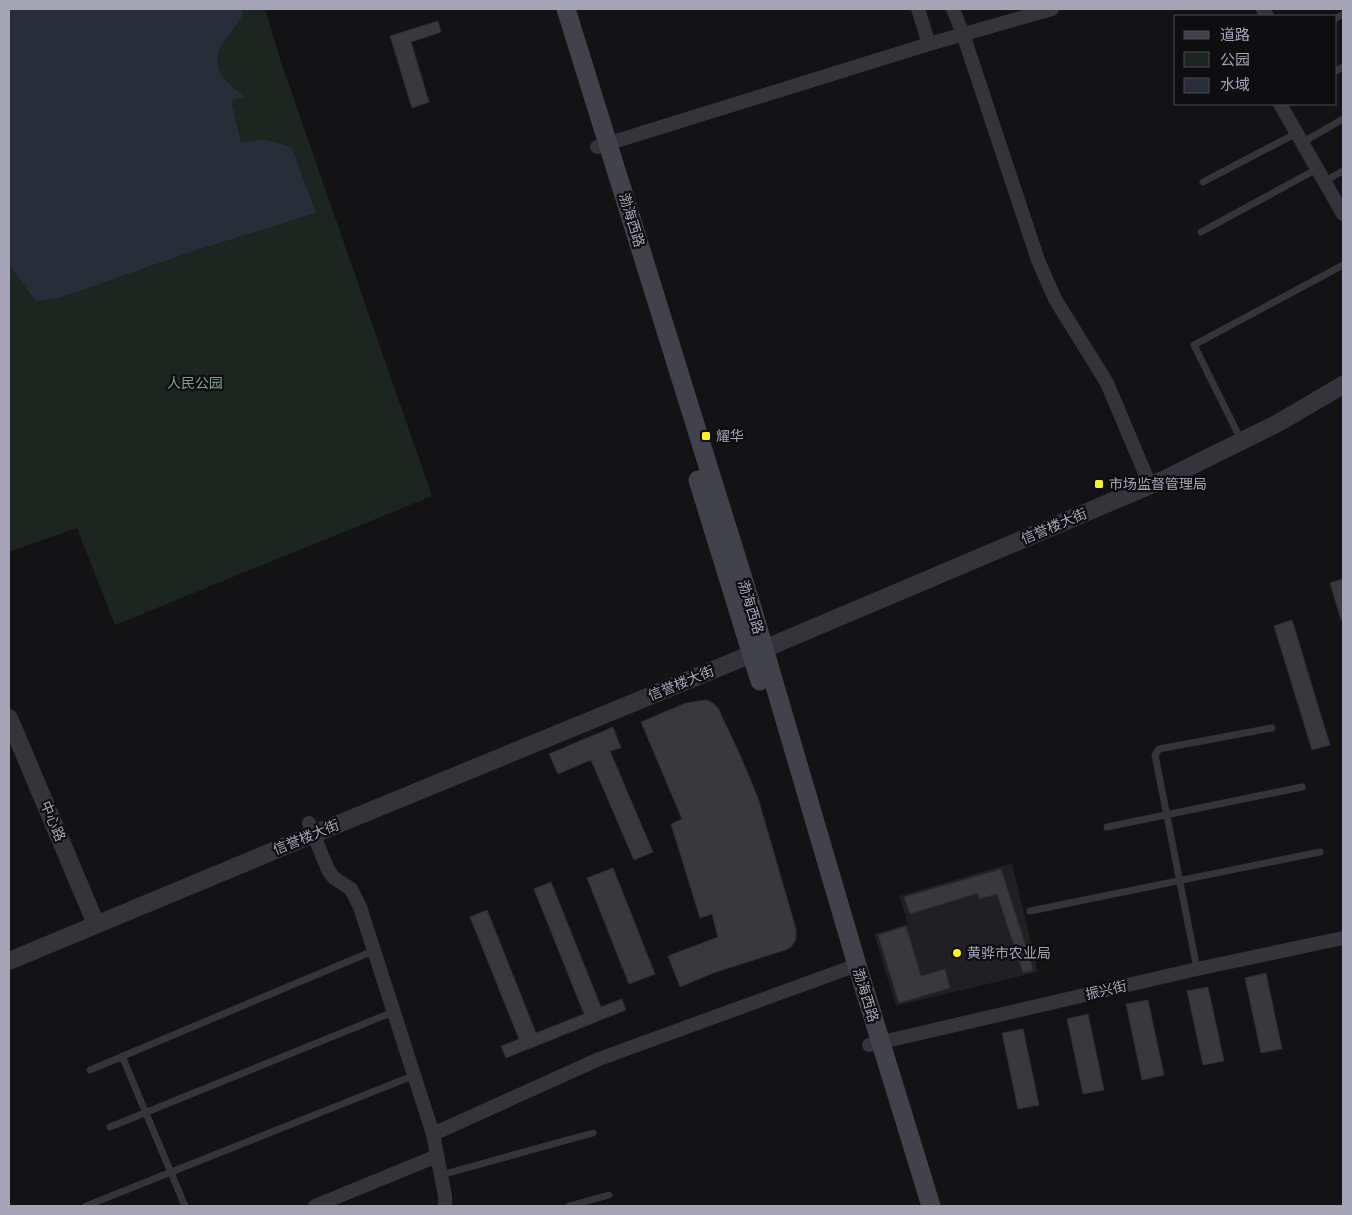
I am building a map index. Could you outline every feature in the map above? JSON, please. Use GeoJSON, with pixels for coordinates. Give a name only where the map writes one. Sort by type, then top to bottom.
{"type":"FeatureCollection","features":[{"type":"Feature","properties":{"kind":"main road","name":"渤海西路"},"geometry":{"type":"LineString","coordinates":[[555,9],[603,146]]}},
{"type":"Feature","properties":{"kind":"main road","name":"渤海西路"},"geometry":{"type":"LineString","coordinates":[[566,9],[603,146],[875,1044],[918,1206]]}},
{"type":"Feature","properties":{"kind":"main road","name":"渤海西路"},"geometry":{"type":"LineString","coordinates":[[875,1044],[931,1206]]}},
{"type":"Feature","properties":{"kind":"street"},"geometry":{"type":"LineString","coordinates":[[918,9],[929,44]]}},
{"type":"Feature","properties":{"kind":"street"},"geometry":{"type":"LineString","coordinates":[[953,9],[1038,260],[1056,299],[1107,383],[1148,480]]}},
{"type":"Feature","properties":{"kind":"street"},"geometry":{"type":"LineString","coordinates":[[603,146],[929,44],[1052,9]]}},
{"type":"Feature","properties":{"kind":"street"},"geometry":{"type":"LineString","coordinates":[[1281,105],[1343,214]]}},
{"type":"Feature","properties":{"kind":"street","name":"信誉楼大街"},"geometry":{"type":"LineString","coordinates":[[1240,438],[1343,376]]}},
{"type":"Feature","properties":{"kind":"street","name":"信誉楼大街"},"geometry":{"type":"LineString","coordinates":[[9,950],[94,919],[756,646],[1148,480],[1240,438],[1278,423],[1343,385]]}},
{"type":"Feature","properties":{"kind":"street","name":"中心路"},"geometry":{"type":"LineString","coordinates":[[9,718],[94,919]]}},
{"type":"Feature","properties":{"kind":"street"},"geometry":{"type":"LineString","coordinates":[[312,828],[328,870],[334,878],[351,889],[360,908],[433,1134],[445,1206]]}},
{"type":"Feature","properties":{"kind":"street","name":"信誉楼大街"},"geometry":{"type":"LineString","coordinates":[[9,961],[94,919]]}},
{"type":"Feature","properties":{"kind":"street","name":"振兴街"},"geometry":{"type":"LineString","coordinates":[[875,1044],[1197,969],[1343,938]]}},
{"type":"Feature","properties":{"kind":"street"},"geometry":{"type":"LineString","coordinates":[[433,1134],[599,1059],[852,967]]}},
{"type":"Feature","properties":{"kind":"street"},"geometry":{"type":"LineString","coordinates":[[315,1206],[437,1156]]}},
{"type":"Feature","properties":{"kind":"lane"},"geometry":{"type":"LineString","coordinates":[[1203,182],[1343,119]]}},
{"type":"Feature","properties":{"kind":"lane"},"geometry":{"type":"LineString","coordinates":[[1201,232],[1317,169]]}},
{"type":"Feature","properties":{"kind":"lane"},"geometry":{"type":"LineString","coordinates":[[1325,182],[1343,171]]}},
{"type":"Feature","properties":{"kind":"lane"},"geometry":{"type":"LineString","coordinates":[[1240,438],[1194,345],[1343,265]]}},
{"type":"Feature","properties":{"kind":"lane"},"geometry":{"type":"LineString","coordinates":[[1197,969],[1155,755],[1159,749],[1272,728]]}},
{"type":"Feature","properties":{"kind":"lane"},"geometry":{"type":"LineString","coordinates":[[1107,827],[1302,787]]}},
{"type":"Feature","properties":{"kind":"lane"},"geometry":{"type":"LineString","coordinates":[[1030,911],[1320,852]]}},
{"type":"Feature","properties":{"kind":"lane"},"geometry":{"type":"LineString","coordinates":[[90,1070],[373,951]]}},
{"type":"Feature","properties":{"kind":"lane"},"geometry":{"type":"LineString","coordinates":[[110,1127],[393,1012]]}},
{"type":"Feature","properties":{"kind":"lane"},"geometry":{"type":"LineString","coordinates":[[122,1056],[186,1206]]}},
{"type":"Feature","properties":{"kind":"lane"},"geometry":{"type":"LineString","coordinates":[[86,1206],[415,1074]]}},
{"type":"Feature","properties":{"kind":"lane"},"geometry":{"type":"LineString","coordinates":[[440,1175],[593,1133]]}},
{"type":"Feature","properties":{"kind":"lane"},"geometry":{"type":"LineString","coordinates":[[570,1206],[609,1195]]}},
{"type":"Feature","properties":{"kind":"shaded area","name":"黄骅市农业局"},"geometry":{"type":"Polygon","coordinates":[[[1012,863],[1038,972],[896,1006],[874,934],[908,924],[899,896],[1012,863]]]}},
{"type":"Feature","properties":{"kind":"green space","name":"人民公园"},"geometry":{"type":"Polygon","coordinates":[[[9,9],[265,9],[281,62],[432,496],[115,625],[77,528],[9,552],[9,9]]]}},
{"type":"Feature","properties":{"kind":"water"},"geometry":{"type":"Polygon","coordinates":[[[9,9],[241,9],[243,14],[222,45],[218,53],[217,62],[226,81],[244,97],[231,101],[241,143],[261,139],[292,148],[316,213],[190,252],[62,297],[40,301],[35,300],[9,265],[9,9]]]}},
{"type":"Feature","properties":{"kind":"building"},"geometry":{"type":"Polygon","coordinates":[[[438,21],[441,32],[411,42],[429,102],[412,108],[390,36],[438,21]]]}},
{"type":"Feature","properties":{"kind":"building"},"geometry":{"type":"Polygon","coordinates":[[[1343,579],[1343,619],[1341,620],[1330,583],[1343,579]]]}},
{"type":"Feature","properties":{"kind":"building"},"geometry":{"type":"Polygon","coordinates":[[[1292,620],[1330,745],[1312,750],[1274,626],[1292,620]]]}},
{"type":"Feature","properties":{"kind":"building"},"geometry":{"type":"Polygon","coordinates":[[[706,700],[718,708],[758,798],[796,929],[796,939],[791,947],[785,950],[713,973],[680,987],[668,956],[718,937],[712,914],[700,918],[671,824],[682,819],[641,722],[686,703],[706,700]]]}},
{"type":"Feature","properties":{"kind":"building"},"geometry":{"type":"Polygon","coordinates":[[[613,727],[621,748],[610,751],[653,852],[634,860],[591,760],[558,774],[549,754],[613,727]]]}},
{"type":"Feature","properties":{"kind":"building"},"geometry":{"type":"Polygon","coordinates":[[[613,868],[655,974],[629,984],[587,878],[613,868]]]}},
{"type":"Feature","properties":{"kind":"building"},"geometry":{"type":"Polygon","coordinates":[[[1001,869],[1033,970],[1023,973],[997,894],[979,899],[978,893],[910,914],[904,897],[1001,869]]]}},
{"type":"Feature","properties":{"kind":"building"},"geometry":{"type":"Polygon","coordinates":[[[551,882],[601,1007],[622,999],[626,1010],[506,1058],[501,1046],[519,1039],[470,917],[487,910],[536,1033],[584,1014],[534,889],[551,882]]]}},
{"type":"Feature","properties":{"kind":"building"},"geometry":{"type":"Polygon","coordinates":[[[906,926],[921,976],[945,969],[950,988],[899,1003],[878,935],[906,926]]]}},
{"type":"Feature","properties":{"kind":"building"},"geometry":{"type":"Polygon","coordinates":[[[1266,973],[1282,1049],[1261,1053],[1245,978],[1266,973]]]}},
{"type":"Feature","properties":{"kind":"building"},"geometry":{"type":"Polygon","coordinates":[[[1208,987],[1224,1061],[1203,1065],[1187,991],[1208,987]]]}},
{"type":"Feature","properties":{"kind":"building"},"geometry":{"type":"Polygon","coordinates":[[[1148,1000],[1164,1075],[1142,1080],[1126,1004],[1148,1000]]]}},
{"type":"Feature","properties":{"kind":"building"},"geometry":{"type":"Polygon","coordinates":[[[1088,1014],[1104,1090],[1083,1094],[1067,1019],[1088,1014]]]}},
{"type":"Feature","properties":{"kind":"building"},"geometry":{"type":"Polygon","coordinates":[[[1023,1029],[1039,1105],[1018,1109],[1002,1033],[1023,1029]]]}},
{"type":"Feature","properties":{"kind":"place","name":"耀华"},"geometry":{"type":"Point","coordinates":[706,436]}},
{"type":"Feature","properties":{"kind":"place","name":"市场监督管理局"},"geometry":{"type":"Point","coordinates":[1099,484]}},
{"type":"Feature","properties":{"kind":"place","name":"黄骅市农业局"},"geometry":{"type":"Point","coordinates":[957,953]}}]}
